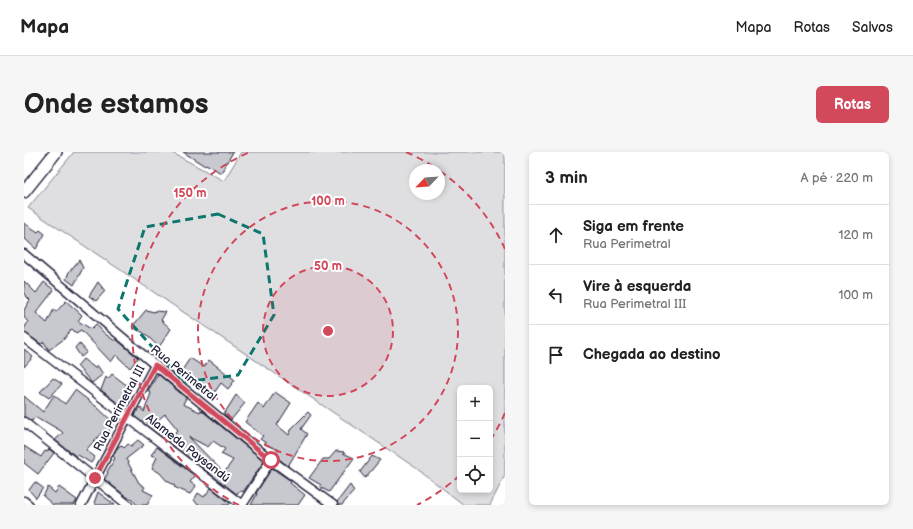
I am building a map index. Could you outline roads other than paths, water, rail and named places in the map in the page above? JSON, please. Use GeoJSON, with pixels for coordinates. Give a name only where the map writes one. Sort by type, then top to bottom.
{"type":"FeatureCollection","features":[{"type":"Feature","properties":{"kind":"main road"},"geometry":{"type":"LineString","coordinates":[[24,192],[56,152]]}},
{"type":"Feature","properties":{"kind":"street","name":"Rua Perimetral"},"geometry":{"type":"LineString","coordinates":[[24,254],[155,365],[271,460],[333,505]]}},
{"type":"Feature","properties":{"kind":"street","name":"Alameda Paysandú"},"geometry":{"type":"LineString","coordinates":[[24,338],[242,505]]}},
{"type":"Feature","properties":{"kind":"street","name":"Rua Perimetral III"},"geometry":{"type":"LineString","coordinates":[[81,505],[155,365]]}},
{"type":"Feature","properties":{"kind":"street"},"geometry":{"type":"LineString","coordinates":[[24,422],[128,505]]}},
{"type":"Feature","properties":{"kind":"street"},"geometry":{"type":"LineString","coordinates":[[242,505],[271,460]]}},
{"type":"Feature","properties":{"kind":"street"},"geometry":{"type":"LineString","coordinates":[[24,501],[29,505]]}}]}
